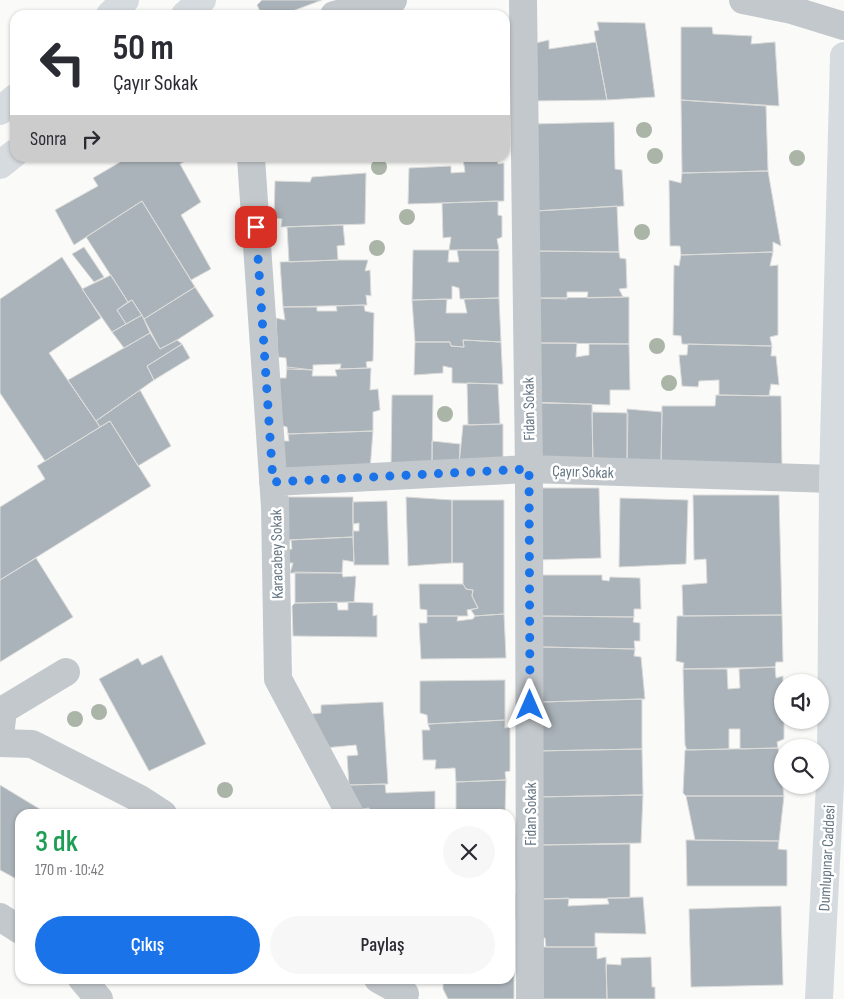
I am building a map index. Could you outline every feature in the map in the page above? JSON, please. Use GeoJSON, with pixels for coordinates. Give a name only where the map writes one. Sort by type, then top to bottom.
{"type":"FeatureCollection","features":[{"type":"Feature","properties":{"kind":"main road"},"geometry":{"type":"LineString","coordinates":[[115,10],[125,0]]}},
{"type":"Feature","properties":{"kind":"main road"},"geometry":{"type":"LineString","coordinates":[[191,10],[202,0]]}},
{"type":"Feature","properties":{"kind":"main road","name":"Dumlupınar Caddesi"},"geometry":{"type":"LineString","coordinates":[[818,999],[838,634],[832,479],[844,56]]}},
{"type":"Feature","properties":{"kind":"main road"},"geometry":{"type":"LineString","coordinates":[[0,111],[10,102]]}},
{"type":"Feature","properties":{"kind":"street"},"geometry":{"type":"LineString","coordinates":[[354,10],[393,0]]}},
{"type":"Feature","properties":{"kind":"street","name":"Fidan Sokak"},"geometry":{"type":"LineString","coordinates":[[523,0],[529,469],[530,999]]}},
{"type":"Feature","properties":{"kind":"street"},"geometry":{"type":"LineString","coordinates":[[743,0],[792,10],[844,26]]}},
{"type":"Feature","properties":{"kind":"street","name":"Karacabey Sokak"},"geometry":{"type":"LineString","coordinates":[[251,162],[273,482],[278,679],[347,809]]}},
{"type":"Feature","properties":{"kind":"street","name":"Çayır Sokak"},"geometry":{"type":"LineString","coordinates":[[273,482],[529,469],[832,479]]}},
{"type":"Feature","properties":{"kind":"street"},"geometry":{"type":"LineString","coordinates":[[0,736],[2,710],[66,672]]}},
{"type":"Feature","properties":{"kind":"street"},"geometry":{"type":"LineString","coordinates":[[0,743],[32,744],[140,799],[155,809]]}},
{"type":"Feature","properties":{"kind":"street"},"geometry":{"type":"LineString","coordinates":[[0,917],[15,927]]}},
{"type":"Feature","properties":{"kind":"street"},"geometry":{"type":"LineString","coordinates":[[86,984],[99,999]]}},
{"type":"Feature","properties":{"kind":"street"},"geometry":{"type":"LineString","coordinates":[[389,984],[404,991]]}},
{"type":"Feature","properties":{"kind":"building"},"geometry":{"type":"Polygon","coordinates":[[[262,0],[322,0],[295,10],[260,10],[257,5],[262,0]]]}},
{"type":"Feature","properties":{"kind":"building"},"geometry":{"type":"Polygon","coordinates":[[[597,22],[645,23],[655,97],[607,100],[594,31],[599,30],[597,22]]]}},
{"type":"Feature","properties":{"kind":"building"},"geometry":{"type":"Polygon","coordinates":[[[681,27],[712,27],[713,34],[752,36],[751,44],[775,42],[779,106],[681,100],[681,27]]]}},
{"type":"Feature","properties":{"kind":"building"},"geometry":{"type":"Polygon","coordinates":[[[549,40],[549,49],[596,42],[607,100],[533,101],[531,44],[549,40]]]}},
{"type":"Feature","properties":{"kind":"building"},"geometry":{"type":"Polygon","coordinates":[[[681,100],[766,106],[768,171],[682,173],[681,100]]]}},
{"type":"Feature","properties":{"kind":"building"},"geometry":{"type":"Polygon","coordinates":[[[614,122],[615,169],[622,170],[624,206],[533,211],[532,124],[614,122]]]}},
{"type":"Feature","properties":{"kind":"building"},"geometry":{"type":"Polygon","coordinates":[[[120,162],[184,162],[180,164],[201,202],[181,215],[211,269],[191,280],[142,201],[74,245],[55,210],[98,186],[93,178],[120,162]]]}},
{"type":"Feature","properties":{"kind":"building"},"geometry":{"type":"Polygon","coordinates":[[[463,162],[504,163],[504,201],[408,204],[409,168],[451,166],[451,173],[465,172],[463,162]]]}},
{"type":"Feature","properties":{"kind":"building"},"geometry":{"type":"Polygon","coordinates":[[[768,171],[781,246],[773,242],[773,252],[681,255],[680,246],[670,246],[669,180],[681,183],[682,173],[768,171]]]}},
{"type":"Feature","properties":{"kind":"building"},"geometry":{"type":"Polygon","coordinates":[[[366,173],[365,224],[281,227],[282,219],[274,218],[275,181],[310,182],[312,177],[366,173]]]}},
{"type":"Feature","properties":{"kind":"building"},"geometry":{"type":"Polygon","coordinates":[[[142,201],[195,287],[144,319],[132,300],[128,302],[86,237],[142,201]]]}},
{"type":"Feature","properties":{"kind":"building"},"geometry":{"type":"Polygon","coordinates":[[[498,201],[498,215],[502,216],[502,237],[497,239],[499,250],[449,250],[451,237],[443,238],[442,203],[498,201]]]}},
{"type":"Feature","properties":{"kind":"building"},"geometry":{"type":"Polygon","coordinates":[[[617,206],[619,252],[534,251],[537,211],[617,206]]]}},
{"type":"Feature","properties":{"kind":"building"},"geometry":{"type":"Polygon","coordinates":[[[343,225],[345,245],[337,246],[338,260],[289,262],[287,227],[343,225]]]}},
{"type":"Feature","properties":{"kind":"building"},"geometry":{"type":"Polygon","coordinates":[[[84,247],[104,277],[94,282],[72,254],[84,247]]]}},
{"type":"Feature","properties":{"kind":"building"},"geometry":{"type":"Polygon","coordinates":[[[413,250],[449,250],[448,262],[459,262],[457,250],[499,250],[499,298],[460,299],[459,288],[452,286],[452,299],[412,300],[413,250]]]}},
{"type":"Feature","properties":{"kind":"building"},"geometry":{"type":"Polygon","coordinates":[[[534,251],[619,252],[620,258],[626,259],[627,288],[619,289],[623,297],[587,298],[588,292],[567,292],[567,299],[534,298],[534,251]]]}},
{"type":"Feature","properties":{"kind":"building"},"geometry":{"type":"Polygon","coordinates":[[[773,252],[770,266],[778,265],[778,335],[770,337],[772,346],[682,344],[681,336],[673,335],[674,265],[679,266],[681,255],[773,252]]]}},
{"type":"Feature","properties":{"kind":"building"},"geometry":{"type":"Polygon","coordinates":[[[62,257],[101,318],[49,353],[100,427],[45,461],[0,393],[0,299],[62,257]]]}},
{"type":"Feature","properties":{"kind":"building"},"geometry":{"type":"Polygon","coordinates":[[[368,260],[365,271],[370,270],[371,296],[366,295],[367,305],[283,307],[280,262],[368,260]]]}},
{"type":"Feature","properties":{"kind":"building"},"geometry":{"type":"Polygon","coordinates":[[[111,275],[128,302],[117,310],[126,324],[112,332],[82,289],[111,275]]]}},
{"type":"Feature","properties":{"kind":"building"},"geometry":{"type":"Polygon","coordinates":[[[195,287],[214,316],[160,349],[144,319],[195,287]]]}},
{"type":"Feature","properties":{"kind":"building"},"geometry":{"type":"Polygon","coordinates":[[[629,297],[629,344],[538,343],[537,298],[629,297]]]}},
{"type":"Feature","properties":{"kind":"building"},"geometry":{"type":"Polygon","coordinates":[[[499,298],[501,342],[463,340],[464,347],[451,346],[450,342],[415,342],[412,300],[447,299],[446,313],[467,313],[464,299],[499,298]]]}},
{"type":"Feature","properties":{"kind":"building"},"geometry":{"type":"Polygon","coordinates":[[[132,300],[142,315],[126,324],[117,310],[132,300]]]}},
{"type":"Feature","properties":{"kind":"building"},"geometry":{"type":"Polygon","coordinates":[[[364,305],[365,311],[374,313],[373,361],[366,362],[367,368],[340,369],[341,364],[313,365],[313,370],[287,369],[286,358],[278,357],[276,318],[285,320],[283,307],[317,307],[317,311],[337,311],[336,306],[364,305]]]}},
{"type":"Feature","properties":{"kind":"building"},"geometry":{"type":"Polygon","coordinates":[[[142,315],[150,333],[124,348],[112,332],[142,315]]]}},
{"type":"Feature","properties":{"kind":"building"},"geometry":{"type":"Polygon","coordinates":[[[150,333],[160,349],[177,340],[182,344],[147,366],[154,380],[96,421],[68,380],[150,333]]]}},
{"type":"Feature","properties":{"kind":"building"},"geometry":{"type":"Polygon","coordinates":[[[463,340],[501,342],[503,384],[452,383],[452,368],[443,366],[443,373],[414,375],[415,342],[450,342],[451,346],[464,347],[463,340]]]}},
{"type":"Feature","properties":{"kind":"building"},"geometry":{"type":"Polygon","coordinates":[[[538,343],[577,343],[576,357],[589,355],[589,344],[629,344],[630,390],[610,390],[610,405],[533,402],[538,343]]]}},
{"type":"Feature","properties":{"kind":"building"},"geometry":{"type":"Polygon","coordinates":[[[182,344],[190,358],[154,380],[147,366],[182,344]]]}},
{"type":"Feature","properties":{"kind":"building"},"geometry":{"type":"Polygon","coordinates":[[[688,344],[772,346],[771,356],[776,356],[779,385],[771,384],[769,396],[719,395],[719,380],[699,381],[698,387],[682,386],[679,355],[687,355],[688,344]]]}},
{"type":"Feature","properties":{"kind":"building"},"geometry":{"type":"Polygon","coordinates":[[[287,367],[313,370],[312,376],[337,376],[335,370],[371,368],[370,390],[378,389],[380,410],[373,412],[373,431],[288,434],[287,427],[280,425],[279,378],[286,378],[287,367]]]}},
{"type":"Feature","properties":{"kind":"building"},"geometry":{"type":"Polygon","coordinates":[[[467,383],[498,384],[500,424],[468,425],[467,383]]]}},
{"type":"Feature","properties":{"kind":"building"},"geometry":{"type":"Polygon","coordinates":[[[140,390],[171,446],[138,466],[110,421],[100,427],[96,421],[140,390]]]}},
{"type":"Feature","properties":{"kind":"building"},"geometry":{"type":"Polygon","coordinates":[[[392,395],[433,395],[432,466],[391,466],[392,395]]]}},
{"type":"Feature","properties":{"kind":"building"},"geometry":{"type":"Polygon","coordinates":[[[716,395],[781,396],[782,468],[661,466],[662,406],[715,406],[716,395]]]}},
{"type":"Feature","properties":{"kind":"building"},"geometry":{"type":"Polygon","coordinates":[[[537,403],[592,404],[593,467],[538,466],[537,403]]]}},
{"type":"Feature","properties":{"kind":"building"},"geometry":{"type":"Polygon","coordinates":[[[627,409],[662,412],[661,466],[627,465],[627,409]]]}},
{"type":"Feature","properties":{"kind":"building"},"geometry":{"type":"Polygon","coordinates":[[[592,412],[628,413],[627,465],[593,467],[592,412]]]}},
{"type":"Feature","properties":{"kind":"building"},"geometry":{"type":"Polygon","coordinates":[[[110,421],[151,486],[0,580],[0,507],[45,479],[37,466],[110,421]]]}},
{"type":"Feature","properties":{"kind":"building"},"geometry":{"type":"Polygon","coordinates":[[[503,424],[503,464],[459,465],[463,425],[503,424]]]}},
{"type":"Feature","properties":{"kind":"building"},"geometry":{"type":"Polygon","coordinates":[[[373,431],[370,470],[284,470],[283,441],[289,441],[288,434],[373,431]]]}},
{"type":"Feature","properties":{"kind":"building"},"geometry":{"type":"Polygon","coordinates":[[[432,441],[460,444],[459,465],[432,466],[432,441]]]}},
{"type":"Feature","properties":{"kind":"building"},"geometry":{"type":"Polygon","coordinates":[[[536,488],[599,488],[601,558],[537,560],[536,488]]]}},
{"type":"Feature","properties":{"kind":"building"},"geometry":{"type":"Polygon","coordinates":[[[693,495],[779,495],[782,615],[683,616],[682,585],[707,583],[706,559],[694,560],[693,495]]]}},
{"type":"Feature","properties":{"kind":"building"},"geometry":{"type":"Polygon","coordinates":[[[288,497],[353,497],[353,537],[288,540],[288,497]]]}},
{"type":"Feature","properties":{"kind":"building"},"geometry":{"type":"Polygon","coordinates":[[[406,497],[452,500],[452,563],[408,566],[406,497]]]}},
{"type":"Feature","properties":{"kind":"building"},"geometry":{"type":"Polygon","coordinates":[[[620,498],[688,500],[686,564],[619,567],[620,498]]]}},
{"type":"Feature","properties":{"kind":"building"},"geometry":{"type":"Polygon","coordinates":[[[452,500],[504,500],[504,614],[475,616],[471,610],[478,608],[472,596],[473,590],[466,589],[463,584],[463,563],[452,563],[452,500]]]}},
{"type":"Feature","properties":{"kind":"building"},"geometry":{"type":"Polygon","coordinates":[[[387,501],[389,565],[354,565],[353,531],[359,531],[359,523],[353,524],[353,502],[387,501]]]}},
{"type":"Feature","properties":{"kind":"building"},"geometry":{"type":"Polygon","coordinates":[[[353,537],[354,562],[343,560],[342,573],[290,573],[293,563],[286,563],[285,550],[292,549],[291,540],[353,537]]]}},
{"type":"Feature","properties":{"kind":"building"},"geometry":{"type":"Polygon","coordinates":[[[36,558],[73,617],[0,662],[0,580],[36,558]]]}},
{"type":"Feature","properties":{"kind":"building"},"geometry":{"type":"Polygon","coordinates":[[[295,572],[342,573],[343,577],[356,576],[354,602],[295,603],[295,572]]]}},
{"type":"Feature","properties":{"kind":"building"},"geometry":{"type":"Polygon","coordinates":[[[534,575],[602,575],[602,580],[609,581],[610,577],[640,578],[641,609],[634,609],[634,617],[540,616],[534,575]]]}},
{"type":"Feature","properties":{"kind":"building"},"geometry":{"type":"Polygon","coordinates":[[[419,584],[463,584],[466,589],[473,590],[472,596],[478,608],[467,610],[468,616],[427,616],[427,610],[420,609],[419,584]]]}},
{"type":"Feature","properties":{"kind":"building"},"geometry":{"type":"Polygon","coordinates":[[[337,602],[338,610],[348,610],[348,602],[373,603],[373,616],[377,615],[377,637],[293,636],[292,606],[295,603],[337,602]]]}},
{"type":"Feature","properties":{"kind":"building"},"geometry":{"type":"Polygon","coordinates":[[[504,614],[506,658],[421,659],[419,623],[427,623],[427,616],[458,616],[457,621],[473,619],[475,616],[504,614]]]}},
{"type":"Feature","properties":{"kind":"building"},"geometry":{"type":"Polygon","coordinates":[[[782,615],[783,662],[776,662],[775,667],[683,669],[684,663],[676,661],[677,616],[782,615]]]}},
{"type":"Feature","properties":{"kind":"building"},"geometry":{"type":"Polygon","coordinates":[[[540,616],[634,617],[633,622],[640,623],[640,641],[634,641],[635,649],[542,647],[540,616]]]}},
{"type":"Feature","properties":{"kind":"building"},"geometry":{"type":"Polygon","coordinates":[[[542,647],[635,649],[634,656],[641,657],[645,699],[541,702],[542,647]]]}},
{"type":"Feature","properties":{"kind":"building"},"geometry":{"type":"Polygon","coordinates":[[[162,655],[206,744],[149,771],[99,679],[138,658],[142,665],[162,655]]]}},
{"type":"Feature","properties":{"kind":"building"},"geometry":{"type":"Polygon","coordinates":[[[775,667],[774,729],[784,729],[784,739],[774,739],[774,748],[740,749],[740,729],[729,729],[729,749],[687,750],[685,745],[683,669],[727,669],[728,689],[740,688],[739,669],[775,667]]]}},
{"type":"Feature","properties":{"kind":"building"},"geometry":{"type":"Polygon","coordinates":[[[505,680],[505,720],[428,724],[427,715],[420,713],[420,681],[505,680]]]}},
{"type":"Feature","properties":{"kind":"building"},"geometry":{"type":"Polygon","coordinates":[[[642,699],[642,749],[536,751],[543,702],[642,699]]]}},
{"type":"Feature","properties":{"kind":"building"},"geometry":{"type":"Polygon","coordinates":[[[383,702],[388,784],[349,785],[347,756],[358,755],[356,745],[324,748],[312,714],[321,713],[321,705],[383,702]]]}},
{"type":"Feature","properties":{"kind":"building"},"geometry":{"type":"Polygon","coordinates":[[[505,720],[505,728],[510,727],[510,771],[505,772],[506,780],[456,782],[455,768],[435,769],[436,760],[423,760],[422,730],[430,730],[428,724],[505,720]]]}},
{"type":"Feature","properties":{"kind":"building"},"geometry":{"type":"Polygon","coordinates":[[[774,748],[774,794],[784,794],[784,796],[686,796],[683,793],[685,750],[774,748]]]}},
{"type":"Feature","properties":{"kind":"building"},"geometry":{"type":"Polygon","coordinates":[[[642,749],[643,795],[536,797],[536,751],[642,749]]]}},
{"type":"Feature","properties":{"kind":"building"},"geometry":{"type":"Polygon","coordinates":[[[506,780],[505,809],[456,809],[456,782],[506,780]]]}},
{"type":"Feature","properties":{"kind":"building"},"geometry":{"type":"Polygon","coordinates":[[[385,784],[386,793],[435,791],[435,809],[353,809],[349,785],[385,784]]]}},
{"type":"Feature","properties":{"kind":"building"},"geometry":{"type":"Polygon","coordinates":[[[0,785],[40,809],[15,809],[15,878],[0,870],[0,785]]]}},
{"type":"Feature","properties":{"kind":"building"},"geometry":{"type":"Polygon","coordinates":[[[643,795],[641,843],[539,845],[536,797],[643,795]]]}},
{"type":"Feature","properties":{"kind":"building"},"geometry":{"type":"Polygon","coordinates":[[[686,796],[784,796],[779,841],[695,840],[686,796]]]}},
{"type":"Feature","properties":{"kind":"building"},"geometry":{"type":"Polygon","coordinates":[[[686,840],[779,841],[778,849],[787,850],[787,886],[687,886],[686,840]]]}},
{"type":"Feature","properties":{"kind":"building"},"geometry":{"type":"Polygon","coordinates":[[[630,844],[630,898],[538,899],[539,845],[630,844]]]}},
{"type":"Feature","properties":{"kind":"building"},"geometry":{"type":"Polygon","coordinates":[[[643,897],[646,934],[595,933],[595,947],[546,947],[545,938],[538,938],[542,899],[569,898],[568,906],[609,904],[607,898],[643,897]]]}},
{"type":"Feature","properties":{"kind":"building"},"geometry":{"type":"Polygon","coordinates":[[[781,906],[783,985],[691,987],[689,909],[781,906]]]}},
{"type":"Feature","properties":{"kind":"building"},"geometry":{"type":"Polygon","coordinates":[[[543,947],[597,947],[597,959],[606,957],[607,999],[535,999],[543,947]]]}},
{"type":"Feature","properties":{"kind":"building"},"geometry":{"type":"Polygon","coordinates":[[[651,957],[652,987],[655,987],[655,999],[607,999],[606,964],[621,965],[621,958],[651,957]]]}},
{"type":"Feature","properties":{"kind":"building"},"geometry":{"type":"Polygon","coordinates":[[[443,984],[514,984],[514,999],[448,999],[443,989],[443,984]]]}},
{"type":"Feature","properties":{"kind":"route"},"geometry":{"type":"LineString","coordinates":[[256,227],[273,482],[529,469],[530,705]]}}]}
